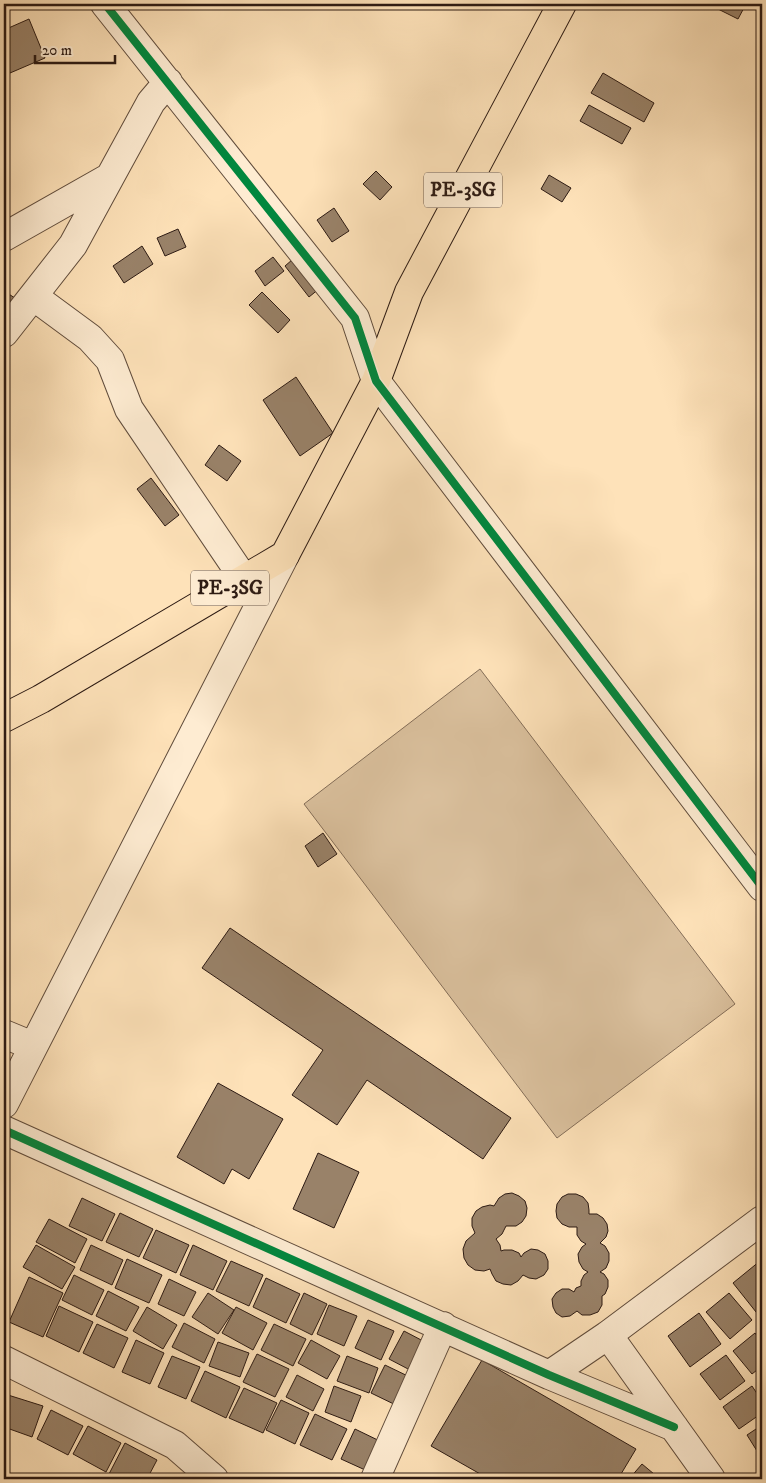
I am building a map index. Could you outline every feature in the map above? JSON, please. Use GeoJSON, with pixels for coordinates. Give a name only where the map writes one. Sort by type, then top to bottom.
{"type":"FeatureCollection","features":[{"type":"Feature","properties":{"kind":"main road","name":"PE-3SG"},"geometry":{"type":"LineString","coordinates":[[4,718],[41,699],[285,555],[376,381],[409,292],[562,4]]}},
{"type":"Feature","properties":{"kind":"street"},"geometry":{"type":"LineString","coordinates":[[105,4],[355,318],[376,381],[762,887]]}},
{"type":"Feature","properties":{"kind":"street"},"geometry":{"type":"LineString","coordinates":[[4,333],[73,246],[151,102],[168,82]]}},
{"type":"Feature","properties":{"kind":"street"},"geometry":{"type":"LineString","coordinates":[[4,237],[110,178]]}},
{"type":"Feature","properties":{"kind":"street"},"geometry":{"type":"LineString","coordinates":[[33,296],[90,338],[110,360],[128,409],[244,579]]}},
{"type":"Feature","properties":{"kind":"street"},"geometry":{"type":"LineString","coordinates":[[4,1104],[285,555]]}},
{"type":"Feature","properties":{"kind":"street"},"geometry":{"type":"LineString","coordinates":[[4,1034],[33,1046]]}},
{"type":"Feature","properties":{"kind":"street"},"geometry":{"type":"LineString","coordinates":[[4,1130],[549,1375],[674,1427]]}},
{"type":"Feature","properties":{"kind":"street"},"geometry":{"type":"LineString","coordinates":[[549,1375],[608,1334],[762,1220]]}},
{"type":"Feature","properties":{"kind":"street"},"geometry":{"type":"LineString","coordinates":[[376,1479],[443,1326]]}},
{"type":"Feature","properties":{"kind":"street"},"geometry":{"type":"LineString","coordinates":[[608,1334],[711,1479]]}},
{"type":"Feature","properties":{"kind":"street"},"geometry":{"type":"LineString","coordinates":[[4,1360],[175,1445],[214,1479]]}},
{"type":"Feature","properties":{"kind":"shaded area"},"geometry":{"type":"Polygon","coordinates":[[[480,669],[735,1004],[557,1138],[304,804],[480,669]]]}},
{"type":"Feature","properties":{"kind":"building"},"geometry":{"type":"Polygon","coordinates":[[[721,4],[746,4],[738,19],[718,9],[721,4]]]}},
{"type":"Feature","properties":{"kind":"building"},"geometry":{"type":"Polygon","coordinates":[[[29,19],[45,58],[10,73],[4,59],[4,30],[29,19]]]}},
{"type":"Feature","properties":{"kind":"building"},"geometry":{"type":"Polygon","coordinates":[[[603,73],[654,103],[644,122],[591,93],[603,73]]]}},
{"type":"Feature","properties":{"kind":"building"},"geometry":{"type":"Polygon","coordinates":[[[589,105],[631,128],[622,144],[580,121],[589,105]]]}},
{"type":"Feature","properties":{"kind":"building"},"geometry":{"type":"Polygon","coordinates":[[[376,171],[392,187],[380,200],[363,184],[376,171]]]}},
{"type":"Feature","properties":{"kind":"building"},"geometry":{"type":"Polygon","coordinates":[[[549,175],[571,188],[562,202],[541,189],[549,175]]]}},
{"type":"Feature","properties":{"kind":"building"},"geometry":{"type":"Polygon","coordinates":[[[334,208],[349,231],[332,242],[317,220],[334,208]]]}},
{"type":"Feature","properties":{"kind":"building"},"geometry":{"type":"Polygon","coordinates":[[[178,229],[186,247],[165,256],[157,238],[178,229]]]}},
{"type":"Feature","properties":{"kind":"building"},"geometry":{"type":"Polygon","coordinates":[[[142,246],[153,264],[124,283],[113,266],[142,246]]]}},
{"type":"Feature","properties":{"kind":"building"},"geometry":{"type":"Polygon","coordinates":[[[300,253],[325,284],[309,297],[285,266],[300,253]]]}},
{"type":"Feature","properties":{"kind":"building"},"geometry":{"type":"Polygon","coordinates":[[[273,257],[284,271],[265,286],[255,271],[273,257]]]}},
{"type":"Feature","properties":{"kind":"building"},"geometry":{"type":"Polygon","coordinates":[[[4,291],[18,300],[4,321],[4,291]]]}},
{"type":"Feature","properties":{"kind":"building"},"geometry":{"type":"Polygon","coordinates":[[[262,292],[290,320],[278,333],[249,305],[262,292]]]}},
{"type":"Feature","properties":{"kind":"building"},"geometry":{"type":"Polygon","coordinates":[[[296,377],[333,433],[300,456],[263,400],[296,377]]]}},
{"type":"Feature","properties":{"kind":"building"},"geometry":{"type":"Polygon","coordinates":[[[219,445],[241,461],[227,481],[205,465],[219,445]]]}},
{"type":"Feature","properties":{"kind":"building"},"geometry":{"type":"Polygon","coordinates":[[[151,478],[179,515],[165,526],[137,489],[151,478]]]}},
{"type":"Feature","properties":{"kind":"building"},"geometry":{"type":"Polygon","coordinates":[[[323,833],[337,854],[318,867],[305,846],[323,833]]]}},
{"type":"Feature","properties":{"kind":"building"},"geometry":{"type":"Polygon","coordinates":[[[230,928],[511,1118],[483,1159],[367,1080],[337,1125],[292,1095],[323,1050],[202,968],[230,928]]]}},
{"type":"Feature","properties":{"kind":"building"},"geometry":{"type":"Polygon","coordinates":[[[218,1083],[283,1119],[249,1179],[232,1169],[224,1184],[177,1157],[218,1083]]]}},
{"type":"Feature","properties":{"kind":"building"},"geometry":{"type":"Polygon","coordinates":[[[318,1153],[359,1172],[334,1228],[293,1209],[318,1153]]]}},
{"type":"Feature","properties":{"kind":"building"},"geometry":{"type":"Polygon","coordinates":[[[512,1193],[525,1201],[527,1208],[526,1216],[516,1226],[506,1226],[502,1234],[496,1239],[501,1251],[512,1250],[519,1253],[521,1257],[531,1249],[538,1250],[545,1254],[548,1261],[548,1269],[544,1275],[536,1279],[523,1275],[511,1285],[496,1281],[490,1269],[484,1271],[475,1270],[468,1265],[464,1258],[463,1249],[466,1241],[475,1233],[472,1226],[472,1218],[476,1211],[482,1207],[494,1206],[499,1198],[505,1194],[512,1193]]]}},
{"type":"Feature","properties":{"kind":"building"},"geometry":{"type":"Polygon","coordinates":[[[568,1194],[576,1194],[583,1197],[588,1203],[589,1214],[597,1214],[607,1224],[608,1231],[606,1237],[600,1243],[605,1246],[609,1253],[609,1261],[606,1268],[600,1272],[608,1280],[608,1287],[602,1296],[602,1305],[598,1312],[582,1315],[577,1311],[570,1316],[562,1317],[556,1313],[552,1299],[562,1289],[569,1289],[574,1292],[576,1288],[581,1286],[584,1275],[588,1272],[583,1269],[579,1262],[578,1254],[586,1244],[577,1235],[577,1227],[569,1227],[562,1224],[557,1218],[557,1204],[562,1197],[568,1194]]]}},
{"type":"Feature","properties":{"kind":"building"},"geometry":{"type":"Polygon","coordinates":[[[82,1198],[115,1214],[102,1241],[69,1226],[82,1198]]]}},
{"type":"Feature","properties":{"kind":"building"},"geometry":{"type":"Polygon","coordinates":[[[120,1213],[153,1229],[139,1257],[106,1242],[120,1213]]]}},
{"type":"Feature","properties":{"kind":"building"},"geometry":{"type":"Polygon","coordinates":[[[49,1219],[87,1239],[75,1263],[36,1242],[49,1219]]]}},
{"type":"Feature","properties":{"kind":"building"},"geometry":{"type":"Polygon","coordinates":[[[156,1230],[189,1245],[176,1273],[143,1258],[156,1230]]]}},
{"type":"Feature","properties":{"kind":"building"},"geometry":{"type":"Polygon","coordinates":[[[36,1245],[75,1267],[62,1289],[23,1267],[36,1245]]]}},
{"type":"Feature","properties":{"kind":"building"},"geometry":{"type":"Polygon","coordinates":[[[91,1245],[123,1260],[112,1285],[80,1270],[91,1245]]]}},
{"type":"Feature","properties":{"kind":"building"},"geometry":{"type":"Polygon","coordinates":[[[193,1245],[227,1261],[213,1290],[180,1275],[193,1245]]]}},
{"type":"Feature","properties":{"kind":"building"},"geometry":{"type":"Polygon","coordinates":[[[127,1259],[162,1275],[149,1303],[115,1288],[127,1259]]]}},
{"type":"Feature","properties":{"kind":"building"},"geometry":{"type":"Polygon","coordinates":[[[231,1261],[263,1275],[249,1306],[216,1291],[231,1261]]]}},
{"type":"Feature","properties":{"kind":"building"},"geometry":{"type":"Polygon","coordinates":[[[760,1261],[762,1264],[762,1315],[760,1317],[733,1283],[760,1261]]]}},
{"type":"Feature","properties":{"kind":"building"},"geometry":{"type":"Polygon","coordinates":[[[74,1275],[104,1290],[92,1315],[62,1300],[74,1275]]]}},
{"type":"Feature","properties":{"kind":"building"},"geometry":{"type":"Polygon","coordinates":[[[29,1277],[63,1293],[43,1337],[9,1322],[29,1277]]]}},
{"type":"Feature","properties":{"kind":"building"},"geometry":{"type":"Polygon","coordinates":[[[266,1278],[300,1294],[286,1323],[253,1307],[266,1278]]]}},
{"type":"Feature","properties":{"kind":"building"},"geometry":{"type":"Polygon","coordinates":[[[169,1279],[196,1292],[184,1316],[158,1304],[169,1279]]]}},
{"type":"Feature","properties":{"kind":"building"},"geometry":{"type":"Polygon","coordinates":[[[108,1291],[139,1307],[126,1331],[96,1316],[108,1291]]]}},
{"type":"Feature","properties":{"kind":"building"},"geometry":{"type":"Polygon","coordinates":[[[208,1293],[234,1310],[218,1334],[192,1317],[208,1293]]]}},
{"type":"Feature","properties":{"kind":"building"},"geometry":{"type":"Polygon","coordinates":[[[304,1293],[327,1304],[312,1335],[290,1324],[304,1293]]]}},
{"type":"Feature","properties":{"kind":"building"},"geometry":{"type":"Polygon","coordinates":[[[729,1293],[752,1320],[730,1339],[706,1312],[729,1293]]]}},
{"type":"Feature","properties":{"kind":"building"},"geometry":{"type":"Polygon","coordinates":[[[329,1305],[357,1316],[344,1346],[317,1334],[329,1305]]]}},
{"type":"Feature","properties":{"kind":"building"},"geometry":{"type":"Polygon","coordinates":[[[59,1306],[93,1322],[79,1352],[46,1336],[59,1306]]]}},
{"type":"Feature","properties":{"kind":"building"},"geometry":{"type":"Polygon","coordinates":[[[147,1307],[177,1325],[163,1349],[133,1331],[147,1307]]]}},
{"type":"Feature","properties":{"kind":"building"},"geometry":{"type":"Polygon","coordinates":[[[236,1307],[267,1323],[253,1350],[222,1333],[236,1307]]]}},
{"type":"Feature","properties":{"kind":"building"},"geometry":{"type":"Polygon","coordinates":[[[699,1313],[721,1344],[690,1367],[668,1336],[699,1313]]]}},
{"type":"Feature","properties":{"kind":"building"},"geometry":{"type":"Polygon","coordinates":[[[368,1320],[394,1331],[381,1360],[355,1348],[368,1320]]]}},
{"type":"Feature","properties":{"kind":"building"},"geometry":{"type":"Polygon","coordinates":[[[184,1323],[215,1339],[204,1363],[172,1347],[184,1323]]]}},
{"type":"Feature","properties":{"kind":"building"},"geometry":{"type":"Polygon","coordinates":[[[97,1324],[128,1338],[114,1368],[83,1353],[97,1324]]]}},
{"type":"Feature","properties":{"kind":"building"},"geometry":{"type":"Polygon","coordinates":[[[274,1324],[306,1339],[293,1366],[261,1350],[274,1324]]]}},
{"type":"Feature","properties":{"kind":"building"},"geometry":{"type":"Polygon","coordinates":[[[404,1331],[425,1342],[410,1370],[389,1359],[404,1331]]]}},
{"type":"Feature","properties":{"kind":"building"},"geometry":{"type":"Polygon","coordinates":[[[755,1333],[762,1343],[762,1366],[752,1374],[733,1351],[755,1333]]]}},
{"type":"Feature","properties":{"kind":"building"},"geometry":{"type":"Polygon","coordinates":[[[136,1340],[164,1353],[150,1384],[122,1372],[136,1340]]]}},
{"type":"Feature","properties":{"kind":"building"},"geometry":{"type":"Polygon","coordinates":[[[311,1340],[340,1356],[327,1379],[298,1363],[311,1340]]]}},
{"type":"Feature","properties":{"kind":"building"},"geometry":{"type":"Polygon","coordinates":[[[218,1342],[249,1353],[240,1377],[209,1366],[218,1342]]]}},
{"type":"Feature","properties":{"kind":"building"},"geometry":{"type":"Polygon","coordinates":[[[257,1354],[289,1369],[275,1397],[243,1382],[257,1354]]]}},
{"type":"Feature","properties":{"kind":"building"},"geometry":{"type":"Polygon","coordinates":[[[726,1355],[745,1381],[720,1400],[700,1374],[726,1355]]]}},
{"type":"Feature","properties":{"kind":"building"},"geometry":{"type":"Polygon","coordinates":[[[172,1356],[200,1367],[186,1399],[158,1387],[172,1356]]]}},
{"type":"Feature","properties":{"kind":"building"},"geometry":{"type":"Polygon","coordinates":[[[347,1356],[378,1368],[369,1393],[337,1381],[347,1356]]]}},
{"type":"Feature","properties":{"kind":"building"},"geometry":{"type":"Polygon","coordinates":[[[482,1360],[636,1449],[618,1479],[489,1479],[431,1446],[482,1360]]]}},
{"type":"Feature","properties":{"kind":"building"},"geometry":{"type":"Polygon","coordinates":[[[385,1365],[416,1380],[402,1408],[371,1393],[385,1365]]]}},
{"type":"Feature","properties":{"kind":"building"},"geometry":{"type":"Polygon","coordinates":[[[205,1371],[240,1387],[226,1418],[191,1401],[205,1371]]]}},
{"type":"Feature","properties":{"kind":"building"},"geometry":{"type":"Polygon","coordinates":[[[297,1375],[324,1389],[313,1411],[286,1397],[297,1375]]]}},
{"type":"Feature","properties":{"kind":"building"},"geometry":{"type":"Polygon","coordinates":[[[334,1386],[361,1396],[351,1422],[325,1412],[334,1386]]]}},
{"type":"Feature","properties":{"kind":"building"},"geometry":{"type":"Polygon","coordinates":[[[752,1386],[762,1401],[762,1413],[739,1429],[723,1407],[752,1386]]]}},
{"type":"Feature","properties":{"kind":"building"},"geometry":{"type":"Polygon","coordinates":[[[244,1388],[277,1403],[263,1433],[229,1418],[244,1388]]]}},
{"type":"Feature","properties":{"kind":"building"},"geometry":{"type":"Polygon","coordinates":[[[8,1395],[43,1406],[32,1437],[4,1427],[4,1407],[8,1395]]]}},
{"type":"Feature","properties":{"kind":"building"},"geometry":{"type":"Polygon","coordinates":[[[281,1400],[309,1413],[295,1444],[266,1430],[281,1400]]]}},
{"type":"Feature","properties":{"kind":"building"},"geometry":{"type":"Polygon","coordinates":[[[51,1410],[83,1426],[68,1455],[37,1439],[51,1410]]]}},
{"type":"Feature","properties":{"kind":"building"},"geometry":{"type":"Polygon","coordinates":[[[315,1414],[347,1429],[332,1460],[300,1445],[315,1414]]]}},
{"type":"Feature","properties":{"kind":"building"},"geometry":{"type":"Polygon","coordinates":[[[762,1425],[762,1459],[747,1435],[762,1425]]]}},
{"type":"Feature","properties":{"kind":"building"},"geometry":{"type":"Polygon","coordinates":[[[88,1426],[121,1443],[106,1472],[73,1454],[88,1426]]]}},
{"type":"Feature","properties":{"kind":"building"},"geometry":{"type":"Polygon","coordinates":[[[355,1429],[388,1445],[374,1474],[341,1459],[355,1429]]]}},
{"type":"Feature","properties":{"kind":"building"},"geometry":{"type":"Polygon","coordinates":[[[125,1443],[157,1460],[147,1479],[118,1479],[109,1474],[125,1443]]]}},
{"type":"Feature","properties":{"kind":"building"},"geometry":{"type":"Polygon","coordinates":[[[642,1464],[660,1479],[629,1479],[642,1464]]]}},
{"type":"Feature","properties":{"kind":"cycle path"},"geometry":{"type":"LineString","coordinates":[[105,4],[355,318],[376,381],[762,887]]}},
{"type":"Feature","properties":{"kind":"cycle path"},"geometry":{"type":"LineString","coordinates":[[4,1130],[549,1375],[674,1427]]}}]}
